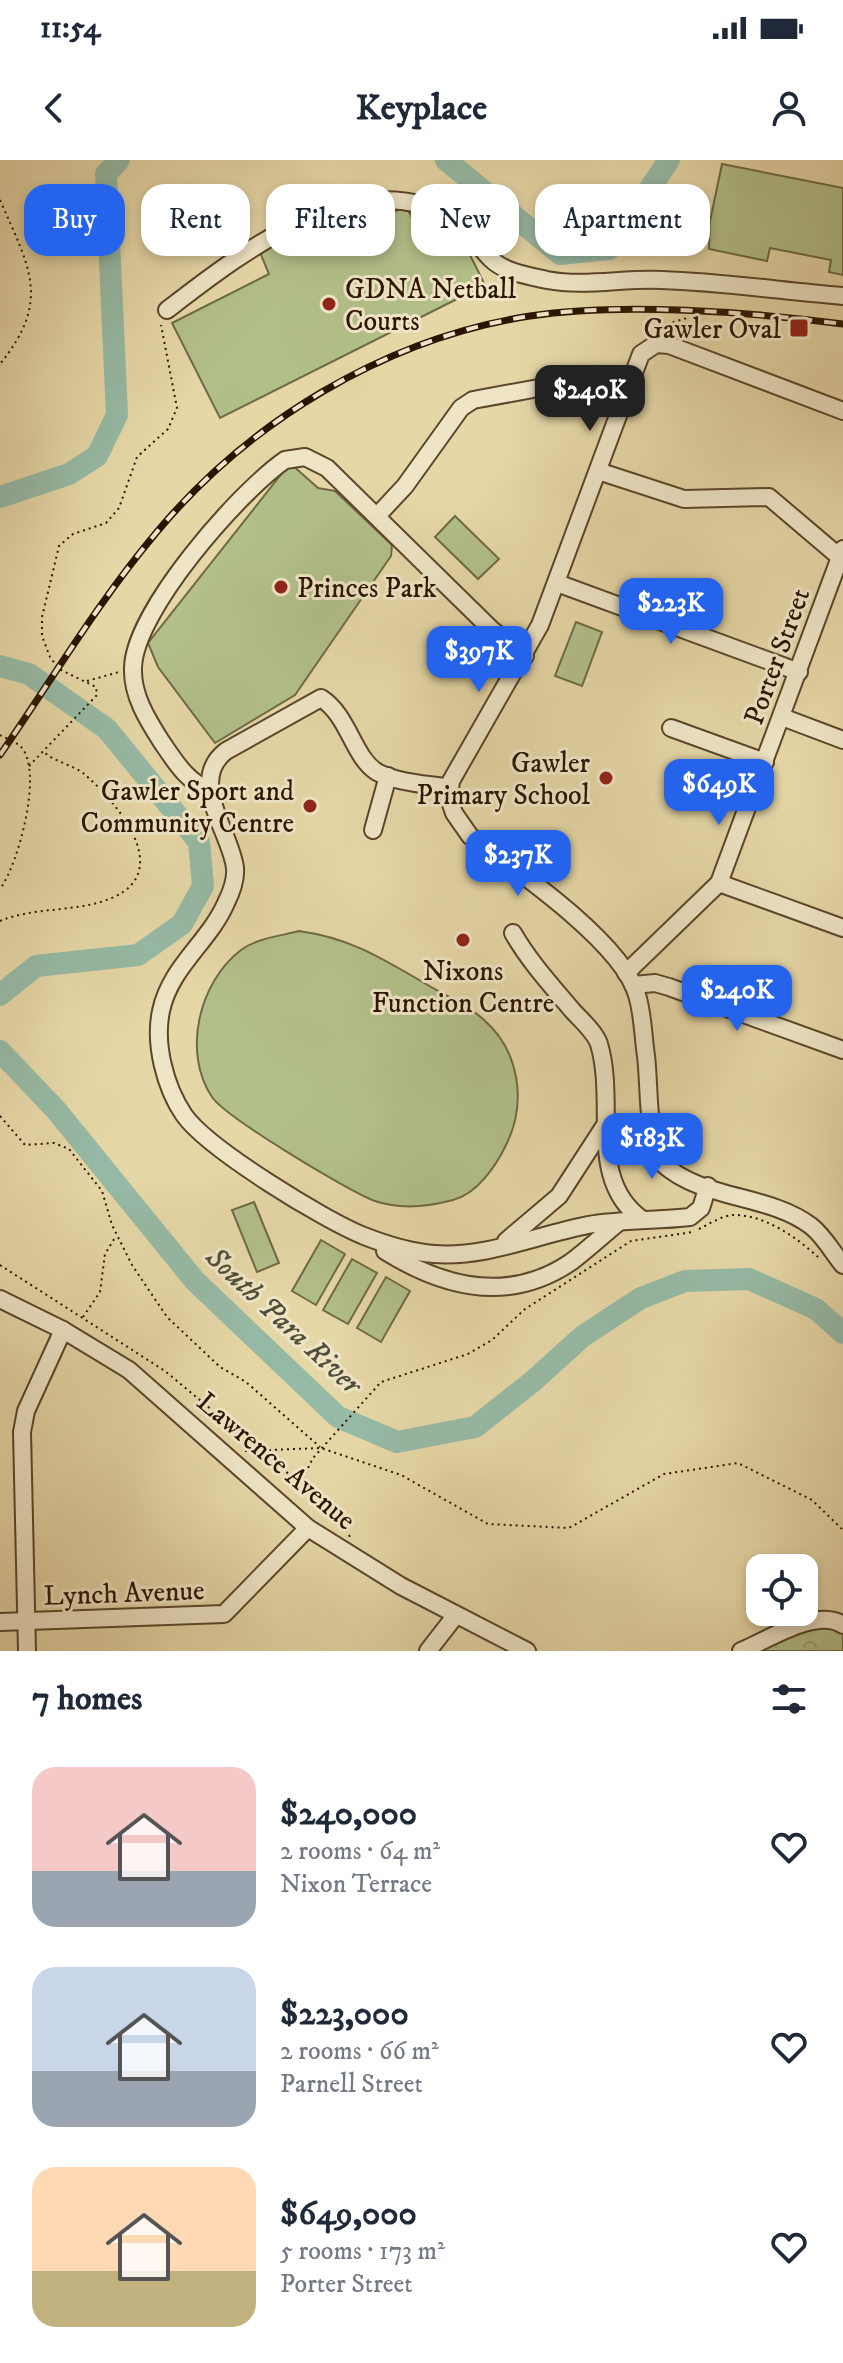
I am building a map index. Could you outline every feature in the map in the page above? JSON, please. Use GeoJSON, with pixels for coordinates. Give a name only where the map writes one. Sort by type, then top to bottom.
{"type":"FeatureCollection","features":[{"type":"Feature","properties":{"kind":"street"},"geometry":{"type":"LineString","coordinates":[[167,310],[275,235],[337,205],[367,197],[393,197],[427,206],[454,220],[493,261],[522,275],[578,283],[642,279],[708,281],[843,296]]}},
{"type":"Feature","properties":{"kind":"street"},"geometry":{"type":"LineString","coordinates":[[843,411],[666,344],[648,348],[638,359],[557,583],[525,656],[457,768],[450,788],[454,813],[465,830],[566,910],[611,953],[630,979],[657,1152],[667,1168],[813,1227],[843,1265]]}},
{"type":"Feature","properties":{"kind":"street"},"geometry":{"type":"LineString","coordinates":[[377,516],[405,486],[461,408],[473,400],[544,387]]}},
{"type":"Feature","properties":{"kind":"street"},"geometry":{"type":"LineString","coordinates":[[212,791],[185,775],[150,725],[137,698],[133,670],[144,628],[184,564],[285,460],[305,457],[327,468],[491,629],[525,656]]}},
{"type":"Feature","properties":{"kind":"street"},"geometry":{"type":"LineString","coordinates":[[598,471],[684,499],[769,497],[842,556]]}},
{"type":"Feature","properties":{"kind":"street","name":"Porter Street"},"geometry":{"type":"LineString","coordinates":[[630,979],[719,883],[842,556]]}},
{"type":"Feature","properties":{"kind":"street"},"geometry":{"type":"LineString","coordinates":[[557,583],[799,672]]}},
{"type":"Feature","properties":{"kind":"street"},"geometry":{"type":"LineString","coordinates":[[450,788],[383,774],[368,764],[332,706],[321,698],[226,751],[211,768],[212,791],[235,875],[226,903],[181,967],[161,1009],[161,1051],[168,1078],[187,1118],[213,1141],[360,1235],[439,1280],[478,1288],[509,1286],[570,1262],[620,1221]]}},
{"type":"Feature","properties":{"kind":"street"},"geometry":{"type":"LineString","coordinates":[[782,717],[843,740]]}},
{"type":"Feature","properties":{"kind":"street"},"geometry":{"type":"LineString","coordinates":[[671,728],[765,762]]}},
{"type":"Feature","properties":{"kind":"street"},"geometry":{"type":"LineString","coordinates":[[373,830],[383,774]]}},
{"type":"Feature","properties":{"kind":"street"},"geometry":{"type":"LineString","coordinates":[[719,883],[843,928]]}},
{"type":"Feature","properties":{"kind":"street"},"geometry":{"type":"LineString","coordinates":[[513,933],[539,971],[598,1040],[604,1066],[612,1184],[627,1209],[643,1220]]}},
{"type":"Feature","properties":{"kind":"street"},"geometry":{"type":"LineString","coordinates":[[630,979],[669,987],[843,1050]]}},
{"type":"Feature","properties":{"kind":"street"},"geometry":{"type":"LineString","coordinates":[[499,1247],[559,1196],[607,1122]]}},
{"type":"Feature","properties":{"kind":"street"},"geometry":{"type":"LineString","coordinates":[[360,1235],[402,1250],[436,1254],[499,1247],[620,1221],[697,1214],[708,1186]]}},
{"type":"Feature","properties":{"kind":"street","name":"Lawrence Avenue"},"geometry":{"type":"LineString","coordinates":[[0,1299],[63,1330],[129,1370],[308,1528],[456,1615],[527,1651]]}},
{"type":"Feature","properties":{"kind":"street"},"geometry":{"type":"LineString","coordinates":[[27,1651],[22,1432],[26,1411],[63,1330]]}},
{"type":"Feature","properties":{"kind":"street","name":"Lynch Avenue"},"geometry":{"type":"LineString","coordinates":[[0,1622],[224,1614],[308,1528]]}},
{"type":"Feature","properties":{"kind":"street"},"geometry":{"type":"LineString","coordinates":[[428,1651],[456,1615]]}},
{"type":"Feature","properties":{"kind":"street"},"geometry":{"type":"LineString","coordinates":[[741,1651],[814,1620],[836,1620],[843,1625]]}},
{"type":"Feature","properties":{"kind":"path"},"geometry":{"type":"LineString","coordinates":[[0,200],[32,279],[31,309],[20,336],[0,364]]}},
{"type":"Feature","properties":{"kind":"path"},"geometry":{"type":"LineString","coordinates":[[29,766],[53,745],[97,695],[96,687],[59,669],[50,657],[42,636],[42,617],[53,560],[59,546],[73,534],[106,523],[119,508],[137,457],[168,429],[177,408],[162,335],[161,318],[167,310]]}},
{"type":"Feature","properties":{"kind":"path"},"geometry":{"type":"LineString","coordinates":[[666,344],[667,324],[687,318]]}},
{"type":"Feature","properties":{"kind":"path"},"geometry":{"type":"LineString","coordinates":[[86,681],[133,670]]}},
{"type":"Feature","properties":{"kind":"path"},"geometry":{"type":"LineString","coordinates":[[0,735],[20,746],[29,766],[21,840],[15,864],[0,889]]}},
{"type":"Feature","properties":{"kind":"path"},"geometry":{"type":"LineString","coordinates":[[0,921],[37,909],[115,896],[134,879],[141,864],[141,851],[133,832],[106,797],[80,771],[45,752]]}},
{"type":"Feature","properties":{"kind":"path"},"geometry":{"type":"LineString","coordinates":[[0,1116],[25,1145],[54,1143],[69,1149],[102,1191],[117,1235],[148,1293],[167,1317],[220,1367],[246,1382],[321,1448]]}},
{"type":"Feature","properties":{"kind":"path"},"geometry":{"type":"LineString","coordinates":[[300,1484],[321,1448],[381,1382],[468,1354],[492,1340],[525,1309],[631,1241],[687,1235],[731,1214],[761,1221],[795,1237],[825,1265]]}},
{"type":"Feature","properties":{"kind":"path"},"geometry":{"type":"LineString","coordinates":[[83,1318],[100,1292],[105,1254],[117,1235]]}},
{"type":"Feature","properties":{"kind":"path"},"geometry":{"type":"LineString","coordinates":[[0,1265],[165,1371],[346,1524],[355,1557]]}},
{"type":"Feature","properties":{"kind":"path"},"geometry":{"type":"LineString","coordinates":[[258,1450],[321,1448],[401,1475],[488,1524],[569,1528],[664,1474],[738,1463],[812,1500],[843,1530]]}},
{"type":"Feature","properties":{"kind":"green space"},"geometry":{"type":"Polygon","coordinates":[[[722,164],[843,188],[843,275],[829,272],[831,260],[770,248],[767,261],[710,249],[710,221],[722,164]]]}},
{"type":"Feature","properties":{"kind":"green space","name":"GDNA Netball Courts"},"geometry":{"type":"Polygon","coordinates":[[[406,206],[411,216],[411,256],[470,256],[485,285],[220,418],[172,323],[269,274],[259,250],[266,246],[266,256],[395,256],[395,212],[406,206]]]}},
{"type":"Feature","properties":{"kind":"green space","name":"Princes Park"},"geometry":{"type":"Polygon","coordinates":[[[290,463],[318,488],[335,491],[392,545],[391,556],[295,695],[215,743],[158,667],[148,643],[290,463]]]}},
{"type":"Feature","properties":{"kind":"green space"},"geometry":{"type":"Polygon","coordinates":[[[455,516],[499,559],[478,579],[435,537],[455,516]]]}},
{"type":"Feature","properties":{"kind":"green space"},"geometry":{"type":"Polygon","coordinates":[[[576,622],[602,632],[582,686],[555,676],[576,622]]]}},
{"type":"Feature","properties":{"kind":"green space"},"geometry":{"type":"Polygon","coordinates":[[[299,931],[348,943],[391,964],[483,1019],[505,1046],[512,1062],[518,1095],[513,1129],[497,1162],[470,1192],[453,1200],[424,1206],[394,1206],[375,1201],[289,1153],[239,1120],[212,1097],[198,1060],[197,1039],[205,999],[226,964],[241,950],[262,940],[299,931]]]}},
{"type":"Feature","properties":{"kind":"green space"},"geometry":{"type":"Polygon","coordinates":[[[254,1202],[279,1263],[257,1272],[232,1210],[254,1202]]]}},
{"type":"Feature","properties":{"kind":"green space"},"geometry":{"type":"Polygon","coordinates":[[[321,1240],[345,1254],[316,1305],[292,1291],[321,1240]]]}},
{"type":"Feature","properties":{"kind":"green space"},"geometry":{"type":"Polygon","coordinates":[[[352,1259],[377,1273],[348,1324],[323,1310],[352,1259]]]}},
{"type":"Feature","properties":{"kind":"green space"},"geometry":{"type":"Polygon","coordinates":[[[386,1277],[410,1291],[381,1342],[357,1328],[386,1277]]]}},
{"type":"Feature","properties":{"kind":"green space"},"geometry":{"type":"Polygon","coordinates":[[[818,1621],[843,1625],[843,1651],[741,1651],[800,1626],[818,1626],[818,1621]]]}},
{"type":"Feature","properties":{"kind":"waterway"},"geometry":{"type":"LineString","coordinates":[[0,497],[69,474],[97,456],[117,415],[106,174],[119,160]]}},
{"type":"Feature","properties":{"kind":"waterway"},"geometry":{"type":"LineString","coordinates":[[446,160],[560,254],[609,249],[669,160]]}},
{"type":"Feature","properties":{"kind":"waterway","name":"South Para River"},"geometry":{"type":"LineString","coordinates":[[0,666],[29,674],[107,729],[199,842],[203,886],[182,924],[138,955],[36,966],[0,995]]}},
{"type":"Feature","properties":{"kind":"waterway","name":"South Para River"},"geometry":{"type":"LineString","coordinates":[[0,1051],[56,1110],[195,1281],[338,1417],[397,1442],[475,1427],[583,1336],[641,1298],[685,1281],[749,1279],[816,1309],[843,1333]]}},
{"type":"Feature","properties":{"kind":"railway"},"geometry":{"type":"LineString","coordinates":[[0,755],[114,586],[193,493],[233,455],[277,421],[373,365],[476,327],[566,312],[686,310],[843,324]]}},
{"type":"Feature","properties":{"kind":"place","name":"GDNA Netball Courts"},"geometry":{"type":"Point","coordinates":[329,304]}},
{"type":"Feature","properties":{"kind":"place","name":"Gawler Oval"},"geometry":{"type":"Point","coordinates":[799,328]}},
{"type":"Feature","properties":{"kind":"place","name":"Princes Park"},"geometry":{"type":"Point","coordinates":[281,587]}},
{"type":"Feature","properties":{"kind":"place","name":"Gawler Primary School"},"geometry":{"type":"Point","coordinates":[606,778]}},
{"type":"Feature","properties":{"kind":"place","name":"Gawler Sport and Community Centre"},"geometry":{"type":"Point","coordinates":[310,806]}},
{"type":"Feature","properties":{"kind":"place","name":"Nixons Function Centre"},"geometry":{"type":"Point","coordinates":[463,940]}}]}
